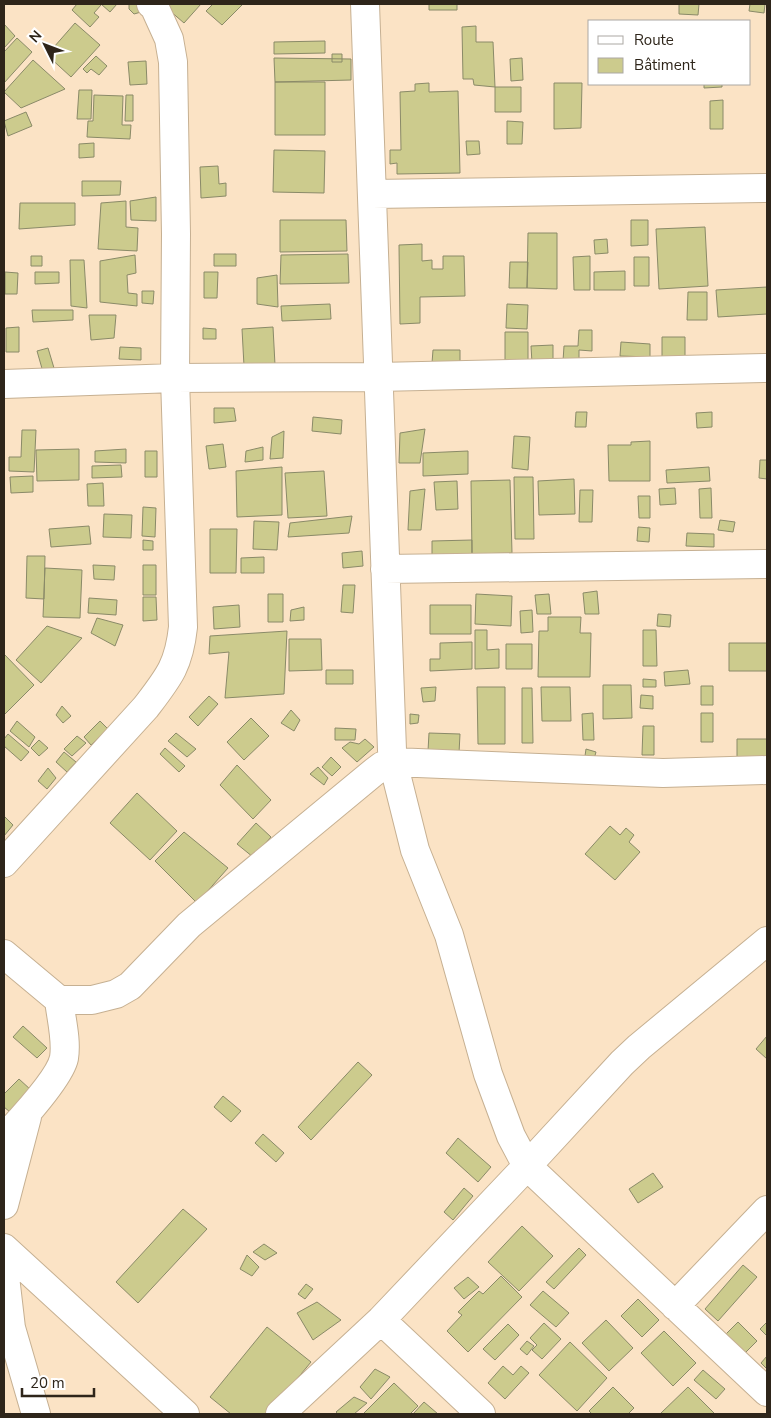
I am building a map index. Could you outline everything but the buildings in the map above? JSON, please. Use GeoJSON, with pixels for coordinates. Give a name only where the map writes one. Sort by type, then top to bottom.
{"type":"FeatureCollection","features":[{"type":"Feature","properties":{"kind":"street"},"geometry":{"type":"LineString","coordinates":[[4,863],[146,707],[164,684],[176,664],[181,648],[183,627],[175,378],[176,234],[173,62],[169,39],[154,6],[151,4]]}},
{"type":"Feature","properties":{"kind":"street"},"geometry":{"type":"LineString","coordinates":[[365,4],[393,762],[415,850],[449,936],[488,1074],[511,1136],[527,1166],[767,1392]]}},
{"type":"Feature","properties":{"kind":"street"},"geometry":{"type":"LineString","coordinates":[[372,194],[767,188]]}},
{"type":"Feature","properties":{"kind":"street"},"geometry":{"type":"LineString","coordinates":[[4,384],[175,378],[378,377],[767,368]]}},
{"type":"Feature","properties":{"kind":"street"},"geometry":{"type":"LineString","coordinates":[[385,569],[767,564]]}},
{"type":"Feature","properties":{"kind":"street"},"geometry":{"type":"LineString","coordinates":[[4,954],[59,1000],[92,1000],[116,994],[130,986],[189,925],[210,907],[387,763],[663,773],[767,770]]}},
{"type":"Feature","properties":{"kind":"street"},"geometry":{"type":"LineString","coordinates":[[280,1414],[381,1320],[627,1058],[767,942]]}},
{"type":"Feature","properties":{"kind":"street"},"geometry":{"type":"LineString","coordinates":[[4,1138],[29,1110],[62,1067],[64,1052],[59,1000]]}},
{"type":"Feature","properties":{"kind":"street"},"geometry":{"type":"LineString","coordinates":[[4,1205],[29,1110]]}},
{"type":"Feature","properties":{"kind":"street"},"geometry":{"type":"LineString","coordinates":[[674,1306],[767,1210]]}},
{"type":"Feature","properties":{"kind":"street"},"geometry":{"type":"LineString","coordinates":[[4,1248],[185,1414]]}},
{"type":"Feature","properties":{"kind":"street"},"geometry":{"type":"LineString","coordinates":[[4,1268],[11,1328],[36,1414]]}},
{"type":"Feature","properties":{"kind":"street"},"geometry":{"type":"LineString","coordinates":[[381,1320],[481,1414]]}}]}
